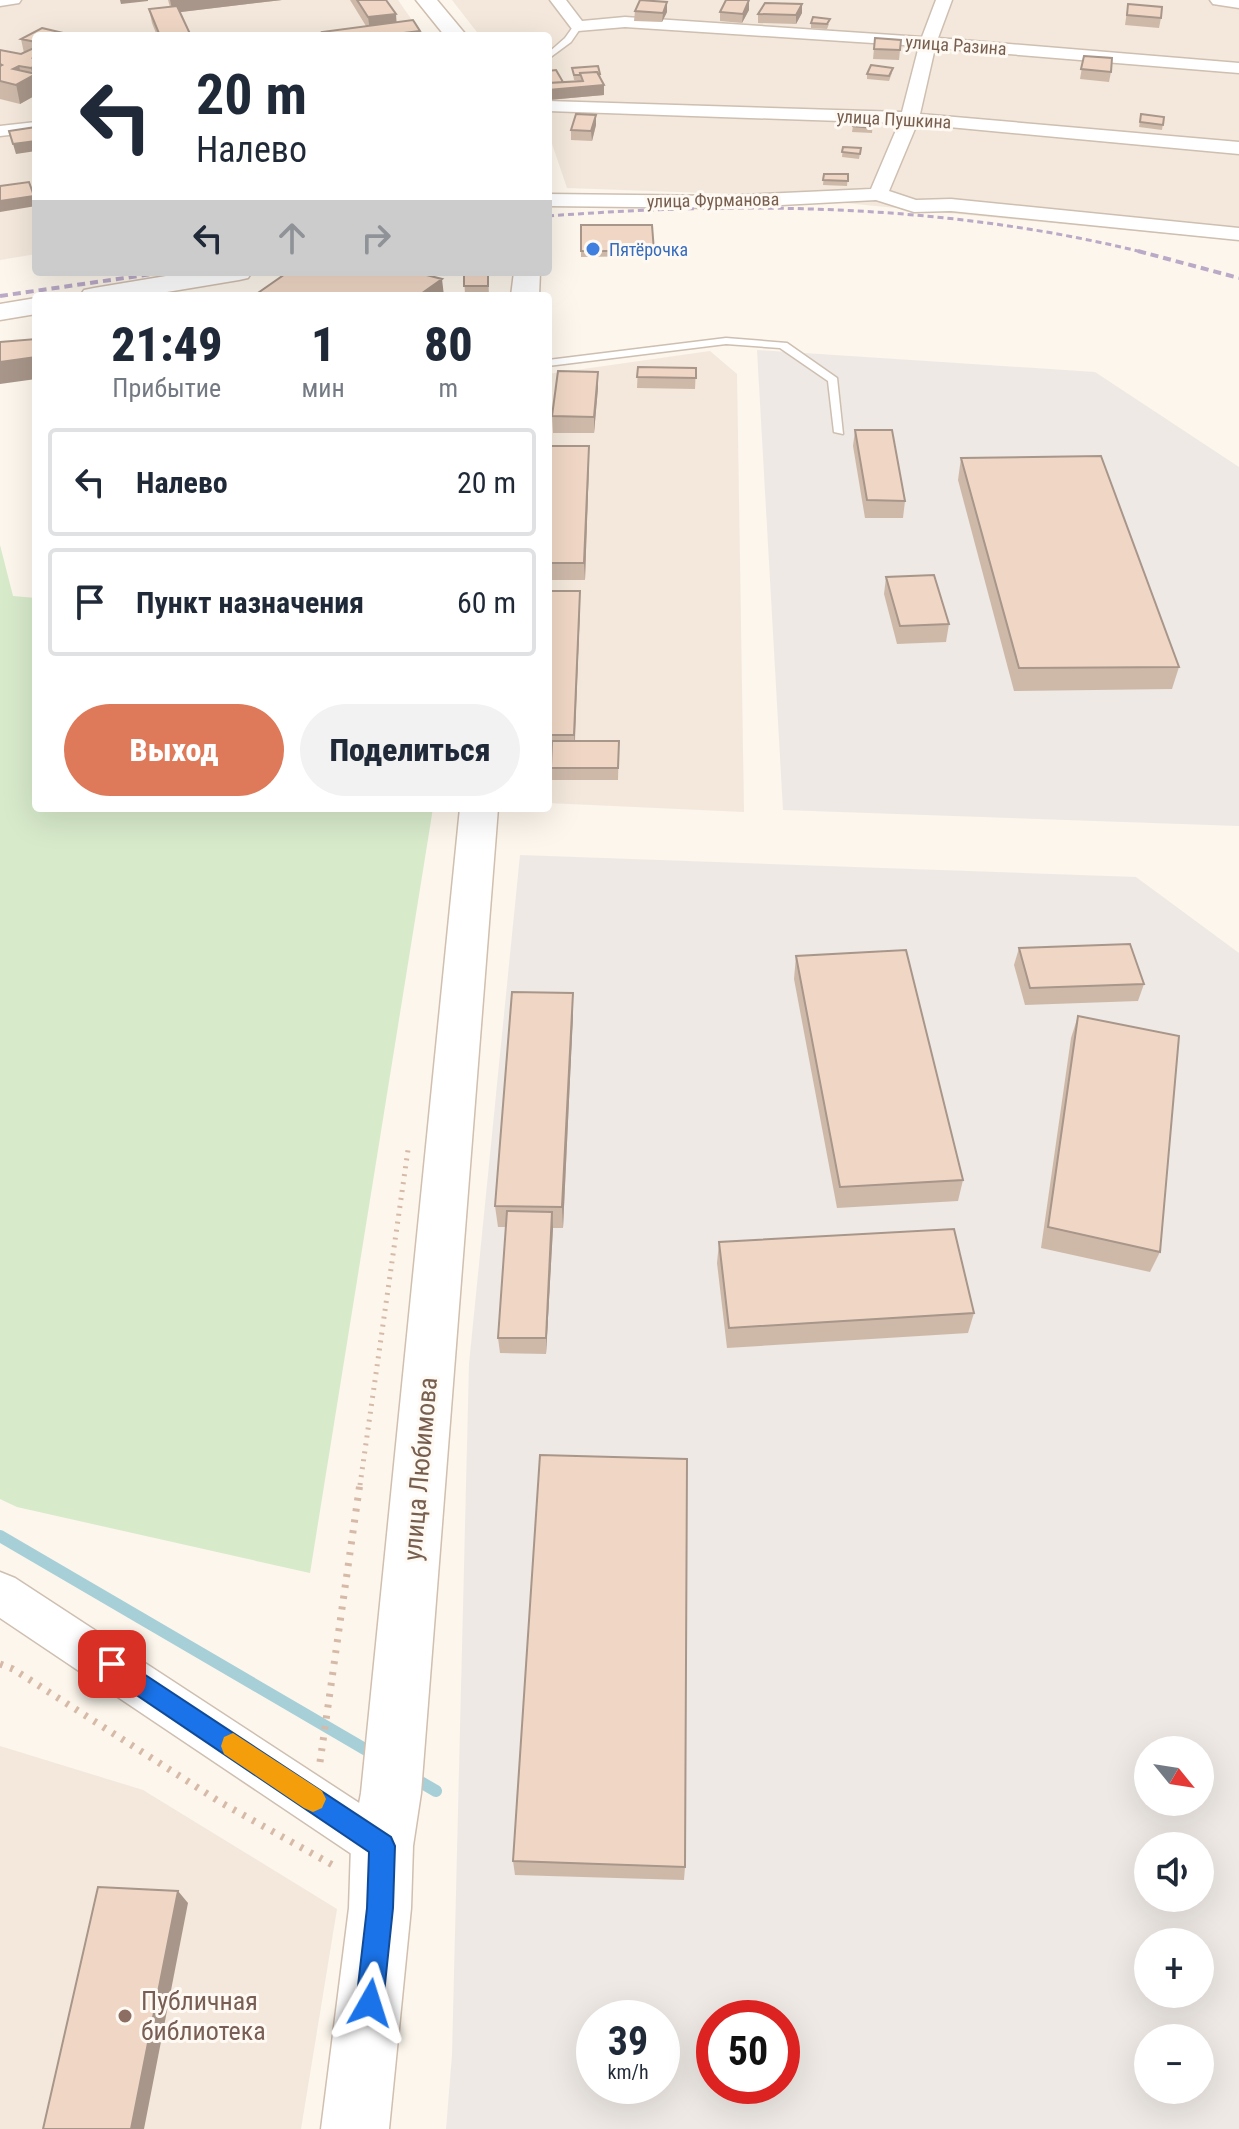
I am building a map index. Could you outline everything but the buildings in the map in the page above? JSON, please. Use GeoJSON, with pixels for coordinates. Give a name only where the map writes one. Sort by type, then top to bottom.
{"type":"FeatureCollection","features":[{"type":"Feature","properties":{"kind":"main road"},"geometry":{"type":"LineString","coordinates":[[426,0],[453,32]]}},
{"type":"Feature","properties":{"kind":"main road"},"geometry":{"type":"LineString","coordinates":[[1220,0],[1239,2]]}},
{"type":"Feature","properties":{"kind":"main road"},"geometry":{"type":"LineString","coordinates":[[118,292],[215,276]]}},
{"type":"Feature","properties":{"kind":"main road"},"geometry":{"type":"LineString","coordinates":[[0,312],[32,307]]}},
{"type":"Feature","properties":{"kind":"main road","name":"улица Любимова"},"geometry":{"type":"LineString","coordinates":[[355,2129],[380,1908],[380,1815],[479,812]]}},
{"type":"Feature","properties":{"kind":"street"},"geometry":{"type":"LineString","coordinates":[[0,1],[13,0]]}},
{"type":"Feature","properties":{"kind":"street"},"geometry":{"type":"LineString","coordinates":[[558,0],[578,26]]}},
{"type":"Feature","properties":{"kind":"street"},"geometry":{"type":"LineString","coordinates":[[944,0],[928,42],[910,118],[878,194],[914,206],[951,205],[1239,234]]}},
{"type":"Feature","properties":{"kind":"street","name":"улица Разина"},"geometry":{"type":"LineString","coordinates":[[578,26],[625,22],[928,42],[1239,68]]}},
{"type":"Feature","properties":{"kind":"street","name":"улица Пушкина"},"geometry":{"type":"LineString","coordinates":[[552,106],[910,118],[1239,148]]}},
{"type":"Feature","properties":{"kind":"street"},"geometry":{"type":"LineString","coordinates":[[0,131],[32,127]]}},
{"type":"Feature","properties":{"kind":"street","name":"улица Фурманова"},"geometry":{"type":"LineString","coordinates":[[552,200],[722,202],[878,194]]}},
{"type":"Feature","properties":{"kind":"street"},"geometry":{"type":"LineString","coordinates":[[0,1593],[314,1800],[380,1815]]}},
{"type":"Feature","properties":{"kind":"lane"},"geometry":{"type":"LineString","coordinates":[[552,54],[578,26]]}},
{"type":"Feature","properties":{"kind":"lane"},"geometry":{"type":"LineString","coordinates":[[552,363],[726,341],[783,345],[833,380],[839,432]]}},
{"type":"Feature","properties":{"kind":"path"},"geometry":{"type":"LineString","coordinates":[[307,1850],[410,1138]]}},
{"type":"Feature","properties":{"kind":"path"},"geometry":{"type":"LineString","coordinates":[[0,1664],[13,1669],[220,1802],[307,1850]]}},
{"type":"Feature","properties":{"kind":"path"},"geometry":{"type":"LineString","coordinates":[[307,1850],[380,1815]]}},
{"type":"Feature","properties":{"kind":"shaded area"},"geometry":{"type":"Polygon","coordinates":[[[0,0],[398,0],[420,32],[32,32],[32,255],[0,260],[0,0]]]}},
{"type":"Feature","properties":{"kind":"shaded area"},"geometry":{"type":"Polygon","coordinates":[[[452,0],[1239,0],[1239,241],[762,195],[567,188],[552,144],[552,32],[477,32],[452,0]]]}},
{"type":"Feature","properties":{"kind":"shaded area"},"geometry":{"type":"Polygon","coordinates":[[[757,350],[1095,372],[1239,467],[1239,826],[783,810],[757,350]]]}},
{"type":"Feature","properties":{"kind":"shaded area"},"geometry":{"type":"Polygon","coordinates":[[[710,351],[737,374],[744,812],[552,803],[552,373],[710,351]]]}},
{"type":"Feature","properties":{"kind":"shaded area"},"geometry":{"type":"Polygon","coordinates":[[[520,855],[1136,877],[1239,953],[1239,2129],[446,2129],[452,2055],[469,1364],[520,855]]]}},
{"type":"Feature","properties":{"kind":"shaded area"},"geometry":{"type":"Polygon","coordinates":[[[0,1746],[143,1790],[337,1909],[301,2129],[0,2129],[0,1746]]]}},
{"type":"Feature","properties":{"kind":"green space"},"geometry":{"type":"Polygon","coordinates":[[[0,545],[13,596],[32,598],[32,812],[432,812],[310,1573],[17,1507],[0,1499],[0,545]]]}},
{"type":"Feature","properties":{"kind":"waterway"},"geometry":{"type":"LineString","coordinates":[[0,1536],[375,1755]]}},
{"type":"Feature","properties":{"kind":"waterway"},"geometry":{"type":"LineString","coordinates":[[412,1777],[436,1791]]}},
{"type":"Feature","properties":{"kind":"railway"},"geometry":{"type":"LineString","coordinates":[[552,216],[699,209],[849,210],[998,224],[1143,252]]}},
{"type":"Feature","properties":{"kind":"railway"},"geometry":{"type":"LineString","coordinates":[[1138,251],[1143,252]]}},
{"type":"Feature","properties":{"kind":"railway"},"geometry":{"type":"LineString","coordinates":[[1143,252],[1239,278]]}},
{"type":"Feature","properties":{"kind":"railway"},"geometry":{"type":"LineString","coordinates":[[0,296],[138,276]]}},
{"type":"Feature","properties":{"kind":"slow traffic"},"geometry":{"type":"LineString","coordinates":[[233,1746],[313,1799]]}},
{"type":"Feature","properties":{"kind":"place","name":"Пятёрочка"},"geometry":{"type":"Point","coordinates":[593,249]}},
{"type":"Feature","properties":{"kind":"place","name":"Публичная библиотека"},"geometry":{"type":"Point","coordinates":[125,2016]}},
{"type":"Feature","properties":{"kind":"route"},"geometry":{"type":"LineString","coordinates":[[112,1664],[382,1846],[380,1908],[370,2003]]}}]}
